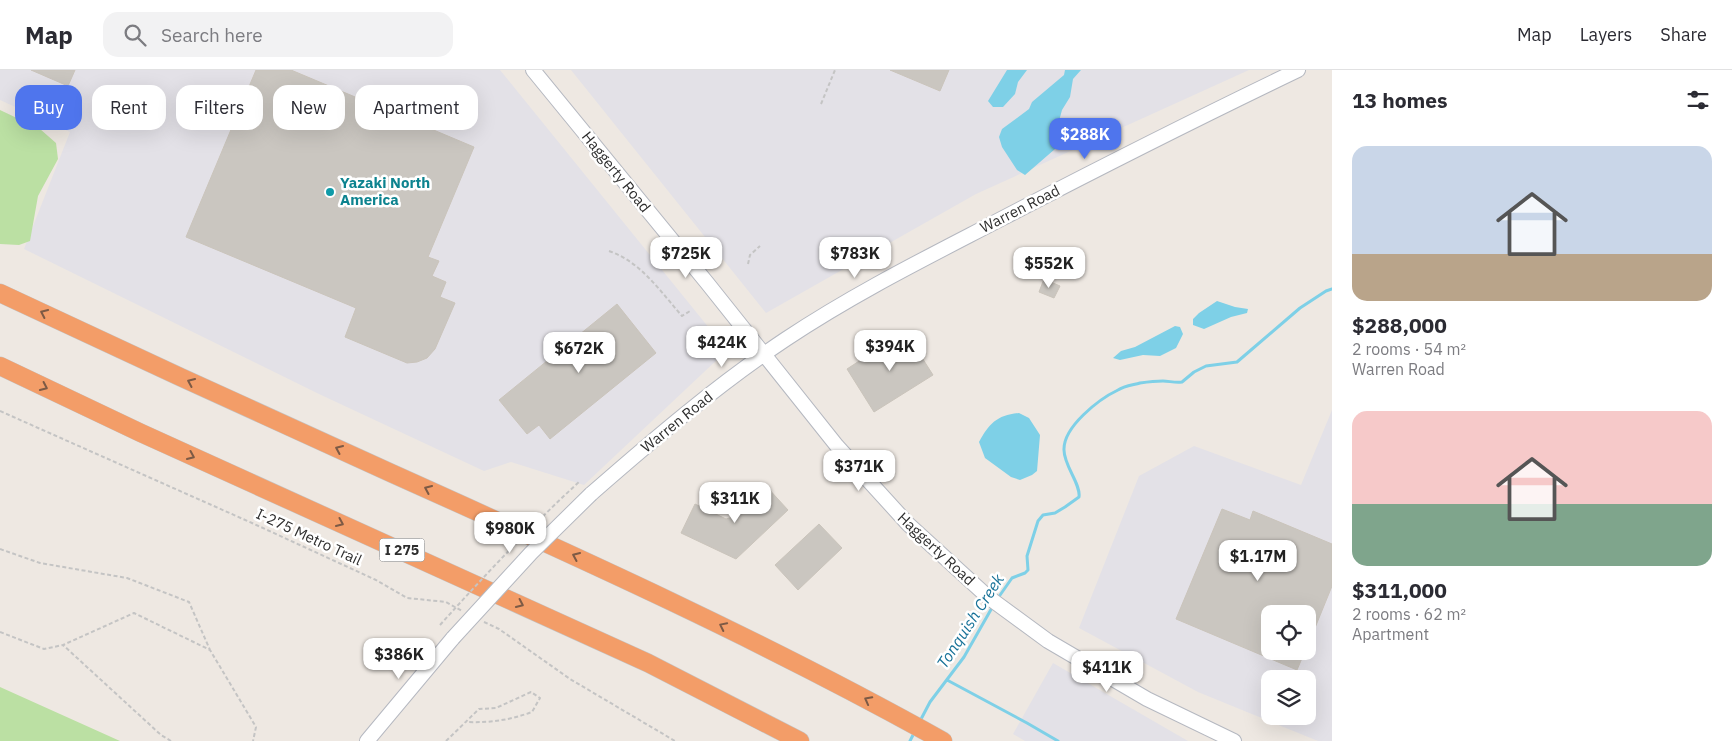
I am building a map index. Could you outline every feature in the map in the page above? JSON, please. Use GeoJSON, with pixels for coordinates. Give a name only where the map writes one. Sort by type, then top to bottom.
{"type":"FeatureCollection","features":[{"type":"Feature","properties":{"kind":"highway"},"geometry":{"type":"LineString","coordinates":[[0,293],[637,584],[734,631],[944,741]]}},
{"type":"Feature","properties":{"kind":"highway","name":"I 275"},"geometry":{"type":"LineString","coordinates":[[0,366],[141,433],[648,663],[800,741]]}},
{"type":"Feature","properties":{"kind":"main road","name":"Haggerty Road"},"geometry":{"type":"LineString","coordinates":[[533,70],[708,284],[837,446],[885,500],[940,554],[988,597],[1048,641],[1147,699],[1234,741]]}},
{"type":"Feature","properties":{"kind":"main road","name":"Warren Road"},"geometry":{"type":"LineString","coordinates":[[367,741],[453,638],[531,552],[591,494],[659,434],[764,355],[788,338],[886,278],[1185,124],[1298,70]]}},
{"type":"Feature","properties":{"kind":"path"},"geometry":{"type":"LineString","coordinates":[[820,104],[835,70]]}},
{"type":"Feature","properties":{"kind":"path"},"geometry":{"type":"LineString","coordinates":[[748,264],[750,255],[760,246]]}},
{"type":"Feature","properties":{"kind":"path"},"geometry":{"type":"LineString","coordinates":[[608,251],[628,259],[638,266],[682,316],[690,311]]}},
{"type":"Feature","properties":{"kind":"path","name":"I-275 Metro Trail"},"geometry":{"type":"LineString","coordinates":[[0,411],[261,527],[376,580],[407,598],[446,602],[464,611]]}},
{"type":"Feature","properties":{"kind":"path"},"geometry":{"type":"LineString","coordinates":[[440,625],[552,506],[580,481]]}},
{"type":"Feature","properties":{"kind":"path"},"geometry":{"type":"LineString","coordinates":[[0,549],[40,563],[127,578],[188,602],[210,650],[256,727],[253,741]]}},
{"type":"Feature","properties":{"kind":"path"},"geometry":{"type":"LineString","coordinates":[[0,632],[44,649],[63,645],[134,613],[210,650]]}},
{"type":"Feature","properties":{"kind":"path"},"geometry":{"type":"LineString","coordinates":[[481,620],[499,629],[570,679],[675,741]]}},
{"type":"Feature","properties":{"kind":"path"},"geometry":{"type":"LineString","coordinates":[[63,645],[161,735],[171,741]]}},
{"type":"Feature","properties":{"kind":"path"},"geometry":{"type":"LineString","coordinates":[[446,741],[479,709],[496,708],[531,692],[540,698],[532,712],[514,718],[489,722],[466,722]]}},
{"type":"Feature","properties":{"kind":"shaded area"},"geometry":{"type":"Polygon","coordinates":[[[0,70],[500,70],[718,339],[720,357],[584,485],[511,462],[484,471],[319,394],[24,249],[70,132],[66,130],[82,130],[82,85],[15,85],[15,107],[0,100],[0,70]]]}},
{"type":"Feature","properties":{"kind":"shaded area"},"geometry":{"type":"Polygon","coordinates":[[[571,70],[1249,70],[976,194],[766,313],[571,70]]]}},
{"type":"Feature","properties":{"kind":"shaded area"},"geometry":{"type":"Polygon","coordinates":[[[1332,410],[1332,741],[1318,741],[1279,725],[1316,725],[1316,670],[1261,670],[1261,718],[1198,692],[1079,628],[1139,476],[1194,446],[1301,485],[1332,410]]]}},
{"type":"Feature","properties":{"kind":"shaded area"},"geometry":{"type":"Polygon","coordinates":[[[1053,663],[1188,741],[1025,741],[1013,734],[1053,663]]]}},
{"type":"Feature","properties":{"kind":"green space"},"geometry":{"type":"Polygon","coordinates":[[[0,110],[15,117],[15,130],[41,130],[56,143],[58,159],[38,196],[30,241],[19,245],[0,244],[0,110]]]}},
{"type":"Feature","properties":{"kind":"green space"},"geometry":{"type":"Polygon","coordinates":[[[0,687],[120,741],[0,741],[0,687]]]}},
{"type":"Feature","properties":{"kind":"water"},"geometry":{"type":"Polygon","coordinates":[[[1007,70],[1027,70],[1018,82],[1015,94],[1003,107],[993,107],[988,101],[1007,70]]]}},
{"type":"Feature","properties":{"kind":"water"},"geometry":{"type":"Polygon","coordinates":[[[1065,70],[1081,70],[1073,79],[1070,97],[1062,110],[1059,121],[1060,138],[1055,149],[1025,175],[1017,170],[1002,147],[999,137],[1002,129],[1029,109],[1032,102],[1064,75],[1065,70]]]}},
{"type":"Feature","properties":{"kind":"water"},"geometry":{"type":"Polygon","coordinates":[[[1217,301],[1248,309],[1247,313],[1231,317],[1204,329],[1193,325],[1193,319],[1199,313],[1217,301]]]}},
{"type":"Feature","properties":{"kind":"water"},"geometry":{"type":"Polygon","coordinates":[[[1175,326],[1180,327],[1183,334],[1176,348],[1160,356],[1143,355],[1120,360],[1113,358],[1121,351],[1135,347],[1175,326]]]}},
{"type":"Feature","properties":{"kind":"water"},"geometry":{"type":"Polygon","coordinates":[[[1019,413],[1029,418],[1040,435],[1037,471],[1020,480],[1011,477],[985,458],[979,442],[990,425],[999,418],[1019,413]]]}},
{"type":"Feature","properties":{"kind":"building"},"geometry":{"type":"Polygon","coordinates":[[[31,70],[75,70],[68,85],[31,70]]]}},
{"type":"Feature","properties":{"kind":"building","name":"Yazaki North America"},"geometry":{"type":"Polygon","coordinates":[[[256,70],[291,70],[327,85],[273,85],[273,130],[345,130],[345,93],[355,97],[355,130],[434,130],[474,147],[428,257],[439,261],[432,276],[446,282],[440,297],[455,303],[435,349],[427,358],[407,363],[345,337],[356,308],[186,237],[231,130],[263,130],[263,85],[250,85],[256,70]]]}},
{"type":"Feature","properties":{"kind":"building"},"geometry":{"type":"Polygon","coordinates":[[[890,70],[949,70],[940,91],[890,70]]]}},
{"type":"Feature","properties":{"kind":"building"},"geometry":{"type":"Polygon","coordinates":[[[1044,279],[1060,286],[1054,298],[1039,292],[1044,279]]]}},
{"type":"Feature","properties":{"kind":"building"},"geometry":{"type":"Polygon","coordinates":[[[617,304],[656,353],[550,439],[539,425],[527,434],[499,400],[617,304]]]}},
{"type":"Feature","properties":{"kind":"building"},"geometry":{"type":"Polygon","coordinates":[[[905,331],[933,375],[874,412],[847,369],[905,331]]]}},
{"type":"Feature","properties":{"kind":"building"},"geometry":{"type":"Polygon","coordinates":[[[766,486],[788,510],[736,559],[681,533],[695,504],[726,519],[733,517],[766,486]]]}},
{"type":"Feature","properties":{"kind":"building"},"geometry":{"type":"Polygon","coordinates":[[[1222,509],[1250,520],[1253,511],[1332,544],[1332,586],[1316,625],[1316,605],[1261,605],[1261,655],[1176,619],[1222,509]]]}},
{"type":"Feature","properties":{"kind":"building"},"geometry":{"type":"Polygon","coordinates":[[[819,524],[842,548],[798,590],[775,565],[819,524]]]}},
{"type":"Feature","properties":{"kind":"building"},"geometry":{"type":"Polygon","coordinates":[[[1273,660],[1301,660],[1297,670],[1273,660]]]}},
{"type":"Feature","properties":{"kind":"waterway","name":"Tonquish Creek"},"geometry":{"type":"LineString","coordinates":[[998,598],[1012,578],[1028,570],[1027,556],[1038,521],[1043,515],[1055,513],[1079,497],[1078,486],[1065,456],[1065,441],[1076,423],[1092,407],[1110,394],[1123,388],[1140,383],[1182,382],[1194,372],[1206,366],[1237,362],[1300,308],[1332,289]]}},
{"type":"Feature","properties":{"kind":"waterway","name":"Tonquish Creek"},"geometry":{"type":"LineString","coordinates":[[919,723],[930,702],[964,657],[993,606]]}},
{"type":"Feature","properties":{"kind":"waterway"},"geometry":{"type":"LineString","coordinates":[[947,680],[1058,741]]}},
{"type":"Feature","properties":{"kind":"waterway","name":"Tonquish Creek"},"geometry":{"type":"LineString","coordinates":[[910,741],[914,733]]}},
{"type":"Feature","properties":{"kind":"place","name":"Yazaki North America"},"geometry":{"type":"Point","coordinates":[330,192]}}]}
